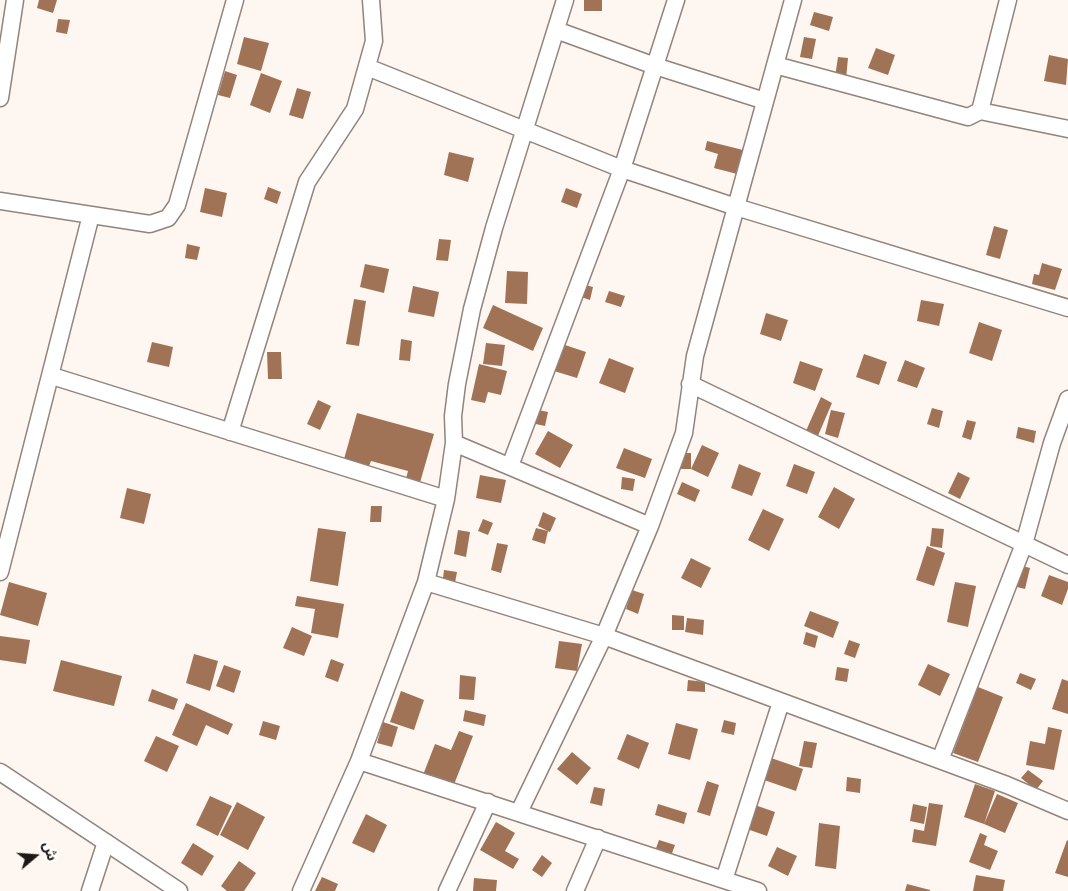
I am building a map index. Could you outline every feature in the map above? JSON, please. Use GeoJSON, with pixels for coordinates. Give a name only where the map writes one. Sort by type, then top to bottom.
{"type":"FeatureCollection","features":[{"type":"Feature","properties":{"kind":"street"},"geometry":{"type":"LineString","coordinates":[[0,98],[15,0]]}},
{"type":"Feature","properties":{"kind":"street"},"geometry":{"type":"LineString","coordinates":[[0,201],[150,224],[168,218],[177,205],[235,0]]}},
{"type":"Feature","properties":{"kind":"street"},"geometry":{"type":"LineString","coordinates":[[230,432],[307,182],[355,109],[374,41],[370,0]]}},
{"type":"Feature","properties":{"kind":"street"},"geometry":{"type":"LineString","coordinates":[[301,891],[359,761],[426,582],[446,499],[454,443],[453,416],[456,384],[472,309],[564,0]]}},
{"type":"Feature","properties":{"kind":"street"},"geometry":{"type":"LineString","coordinates":[[510,466],[622,169],[676,0]]}},
{"type":"Feature","properties":{"kind":"street"},"geometry":{"type":"LineString","coordinates":[[519,812],[604,636],[650,526],[684,433],[695,356],[793,0]]}},
{"type":"Feature","properties":{"kind":"street"},"geometry":{"type":"LineString","coordinates":[[980,111],[1008,0]]}},
{"type":"Feature","properties":{"kind":"street"},"geometry":{"type":"LineString","coordinates":[[556,30],[655,66],[765,101]]}},
{"type":"Feature","properties":{"kind":"street"},"geometry":{"type":"LineString","coordinates":[[775,65],[968,117],[980,111],[1068,129]]}},
{"type":"Feature","properties":{"kind":"street"},"geometry":{"type":"LineString","coordinates":[[367,67],[622,169],[736,208],[1068,308]]}},
{"type":"Feature","properties":{"kind":"street"},"geometry":{"type":"LineString","coordinates":[[0,572],[92,215]]}},
{"type":"Feature","properties":{"kind":"street"},"geometry":{"type":"LineString","coordinates":[[52,376],[446,499]]}},
{"type":"Feature","properties":{"kind":"street"},"geometry":{"type":"LineString","coordinates":[[690,384],[1068,565]]}},
{"type":"Feature","properties":{"kind":"street"},"geometry":{"type":"LineString","coordinates":[[940,760],[1024,544],[1052,443],[1068,399]]}},
{"type":"Feature","properties":{"kind":"street"},"geometry":{"type":"LineString","coordinates":[[454,443],[650,526]]}},
{"type":"Feature","properties":{"kind":"street"},"geometry":{"type":"LineString","coordinates":[[426,582],[604,636],[940,760],[1068,810]]}},
{"type":"Feature","properties":{"kind":"street"},"geometry":{"type":"LineString","coordinates":[[724,880],[781,702]]}},
{"type":"Feature","properties":{"kind":"street"},"geometry":{"type":"LineString","coordinates":[[359,761],[758,891]]}},
{"type":"Feature","properties":{"kind":"street"},"geometry":{"type":"LineString","coordinates":[[0,772],[180,891]]}},
{"type":"Feature","properties":{"kind":"street"},"geometry":{"type":"LineString","coordinates":[[447,891],[488,802]]}},
{"type":"Feature","properties":{"kind":"street"},"geometry":{"type":"LineString","coordinates":[[575,891],[598,838]]}},
{"type":"Feature","properties":{"kind":"street"},"geometry":{"type":"LineString","coordinates":[[90,891],[106,842]]}},
{"type":"Feature","properties":{"kind":"building"},"geometry":{"type":"Polygon","coordinates":[[[39,0],[57,0],[53,13],[37,8],[39,0]]]}},
{"type":"Feature","properties":{"kind":"building"},"geometry":{"type":"Polygon","coordinates":[[[584,0],[602,0],[602,11],[584,11],[584,0]]]}},
{"type":"Feature","properties":{"kind":"building"},"geometry":{"type":"Polygon","coordinates":[[[814,12],[833,17],[829,31],[810,25],[814,12]]]}},
{"type":"Feature","properties":{"kind":"building"},"geometry":{"type":"Polygon","coordinates":[[[58,19],[70,20],[67,34],[56,32],[58,19]]]}},
{"type":"Feature","properties":{"kind":"building"},"geometry":{"type":"Polygon","coordinates":[[[244,37],[269,43],[261,71],[237,64],[244,37]]]}},
{"type":"Feature","properties":{"kind":"building"},"geometry":{"type":"Polygon","coordinates":[[[804,37],[816,39],[812,59],[800,57],[804,37]]]}},
{"type":"Feature","properties":{"kind":"building"},"geometry":{"type":"Polygon","coordinates":[[[876,48],[895,55],[888,75],[868,68],[876,48]]]}},
{"type":"Feature","properties":{"kind":"building"},"geometry":{"type":"Polygon","coordinates":[[[1049,55],[1068,59],[1066,85],[1044,81],[1049,55]]]}},
{"type":"Feature","properties":{"kind":"building"},"geometry":{"type":"Polygon","coordinates":[[[838,57],[848,58],[846,79],[835,77],[838,57]]]}},
{"type":"Feature","properties":{"kind":"building"},"geometry":{"type":"Polygon","coordinates":[[[225,71],[237,75],[230,98],[218,95],[225,71]]]}},
{"type":"Feature","properties":{"kind":"building"},"geometry":{"type":"Polygon","coordinates":[[[261,73],[282,81],[270,113],[250,105],[261,73]]]}},
{"type":"Feature","properties":{"kind":"building"},"geometry":{"type":"Polygon","coordinates":[[[297,88],[311,92],[303,119],[289,115],[297,88]]]}},
{"type":"Feature","properties":{"kind":"building"},"geometry":{"type":"Polygon","coordinates":[[[707,141],[743,150],[737,174],[714,168],[718,154],[705,150],[707,141]]]}},
{"type":"Feature","properties":{"kind":"building"},"geometry":{"type":"Polygon","coordinates":[[[449,152],[474,158],[468,182],[444,175],[449,152]]]}},
{"type":"Feature","properties":{"kind":"building"},"geometry":{"type":"Polygon","coordinates":[[[268,187],[281,192],[277,204],[264,199],[268,187]]]}},
{"type":"Feature","properties":{"kind":"building"},"geometry":{"type":"Polygon","coordinates":[[[205,188],[227,193],[222,217],[200,212],[205,188]]]}},
{"type":"Feature","properties":{"kind":"building"},"geometry":{"type":"Polygon","coordinates":[[[566,188],[582,194],[577,208],[561,202],[566,188]]]}},
{"type":"Feature","properties":{"kind":"building"},"geometry":{"type":"Polygon","coordinates":[[[994,226],[1008,230],[1000,259],[986,255],[994,226]]]}},
{"type":"Feature","properties":{"kind":"building"},"geometry":{"type":"Polygon","coordinates":[[[439,239],[451,240],[448,261],[436,260],[439,239]]]}},
{"type":"Feature","properties":{"kind":"building"},"geometry":{"type":"Polygon","coordinates":[[[187,244],[200,247],[197,260],[185,258],[187,244]]]}},
{"type":"Feature","properties":{"kind":"building"},"geometry":{"type":"Polygon","coordinates":[[[1042,263],[1062,269],[1055,290],[1032,284],[1034,274],[1039,275],[1042,263]]]}},
{"type":"Feature","properties":{"kind":"building"},"geometry":{"type":"Polygon","coordinates":[[[365,264],[389,269],[384,293],[360,287],[365,264]]]}},
{"type":"Feature","properties":{"kind":"building"},"geometry":{"type":"Polygon","coordinates":[[[507,271],[528,272],[527,304],[505,303],[507,271]]]}},
{"type":"Feature","properties":{"kind":"building"},"geometry":{"type":"Polygon","coordinates":[[[581,284],[593,287],[590,300],[578,296],[581,284]]]}},
{"type":"Feature","properties":{"kind":"building"},"geometry":{"type":"Polygon","coordinates":[[[413,286],[439,292],[434,317],[408,312],[413,286]]]}},
{"type":"Feature","properties":{"kind":"building"},"geometry":{"type":"Polygon","coordinates":[[[609,291],[625,296],[621,307],[605,302],[609,291]]]}},
{"type":"Feature","properties":{"kind":"building"},"geometry":{"type":"Polygon","coordinates":[[[354,299],[366,301],[359,346],[346,344],[354,299]]]}},
{"type":"Feature","properties":{"kind":"building"},"geometry":{"type":"Polygon","coordinates":[[[921,300],[944,304],[939,326],[917,321],[921,300]]]}},
{"type":"Feature","properties":{"kind":"building"},"geometry":{"type":"Polygon","coordinates":[[[493,305],[543,328],[533,351],[483,328],[493,305]]]}},
{"type":"Feature","properties":{"kind":"building"},"geometry":{"type":"Polygon","coordinates":[[[766,313],[788,320],[781,341],[760,334],[766,313]]]}},
{"type":"Feature","properties":{"kind":"building"},"geometry":{"type":"Polygon","coordinates":[[[979,322],[1002,330],[992,361],[969,353],[979,322]]]}},
{"type":"Feature","properties":{"kind":"building"},"geometry":{"type":"Polygon","coordinates":[[[401,339],[412,341],[410,361],[399,360],[401,339]]]}},
{"type":"Feature","properties":{"kind":"building"},"geometry":{"type":"Polygon","coordinates":[[[152,342],[173,347],[169,367],[147,362],[152,342]]]}},
{"type":"Feature","properties":{"kind":"building"},"geometry":{"type":"Polygon","coordinates":[[[486,343],[505,345],[502,366],[483,364],[486,343]]]}},
{"type":"Feature","properties":{"kind":"building"},"geometry":{"type":"Polygon","coordinates":[[[562,344],[586,352],[577,378],[554,371],[562,344]]]}},
{"type":"Feature","properties":{"kind":"building"},"geometry":{"type":"Polygon","coordinates":[[[267,352],[281,352],[282,379],[268,379],[267,352]]]}},
{"type":"Feature","properties":{"kind":"building"},"geometry":{"type":"Polygon","coordinates":[[[864,354],[887,362],[879,385],[856,377],[864,354]]]}},
{"type":"Feature","properties":{"kind":"building"},"geometry":{"type":"Polygon","coordinates":[[[609,358],[634,368],[625,393],[599,383],[609,358]]]}},
{"type":"Feature","properties":{"kind":"building"},"geometry":{"type":"Polygon","coordinates":[[[905,360],[925,368],[917,388],[897,381],[905,360]]]}},
{"type":"Feature","properties":{"kind":"building"},"geometry":{"type":"Polygon","coordinates":[[[800,361],[823,369],[815,391],[793,383],[800,361]]]}},
{"type":"Feature","properties":{"kind":"building"},"geometry":{"type":"Polygon","coordinates":[[[479,364],[507,371],[501,395],[488,392],[485,403],[471,400],[479,364]]]}},
{"type":"Feature","properties":{"kind":"building"},"geometry":{"type":"Polygon","coordinates":[[[821,397],[832,403],[817,438],[805,433],[821,397]]]}},
{"type":"Feature","properties":{"kind":"building"},"geometry":{"type":"Polygon","coordinates":[[[318,400],[331,406],[320,430],[307,424],[318,400]]]}},
{"type":"Feature","properties":{"kind":"building"},"geometry":{"type":"Polygon","coordinates":[[[932,408],[943,411],[939,428],[927,424],[932,408]]]}},
{"type":"Feature","properties":{"kind":"building"},"geometry":{"type":"Polygon","coordinates":[[[534,409],[548,412],[545,426],[531,423],[534,409]]]}},
{"type":"Feature","properties":{"kind":"building"},"geometry":{"type":"Polygon","coordinates":[[[831,410],[845,413],[838,438],[825,434],[831,410]]]}},
{"type":"Feature","properties":{"kind":"building"},"geometry":{"type":"Polygon","coordinates":[[[357,413],[434,434],[419,486],[405,482],[408,471],[371,461],[369,466],[344,459],[357,413]]]}},
{"type":"Feature","properties":{"kind":"building"},"geometry":{"type":"Polygon","coordinates":[[[967,420],[976,422],[971,440],[962,437],[967,420]]]}},
{"type":"Feature","properties":{"kind":"building"},"geometry":{"type":"Polygon","coordinates":[[[1018,427],[1036,431],[1034,443],[1016,438],[1018,427]]]}},
{"type":"Feature","properties":{"kind":"building"},"geometry":{"type":"Polygon","coordinates":[[[548,431],[573,445],[560,468],[535,454],[548,431]]]}},
{"type":"Feature","properties":{"kind":"building"},"geometry":{"type":"Polygon","coordinates":[[[702,445],[719,453],[708,477],[691,469],[702,445]]]}},
{"type":"Feature","properties":{"kind":"building"},"geometry":{"type":"Polygon","coordinates":[[[624,448],[652,459],[645,478],[616,468],[624,448]]]}},
{"type":"Feature","properties":{"kind":"building"},"geometry":{"type":"Polygon","coordinates":[[[680,453],[691,453],[691,469],[680,469],[680,453]]]}},
{"type":"Feature","properties":{"kind":"building"},"geometry":{"type":"Polygon","coordinates":[[[739,464],[761,473],[752,496],[731,488],[739,464]]]}},
{"type":"Feature","properties":{"kind":"building"},"geometry":{"type":"Polygon","coordinates":[[[794,464],[815,472],[807,494],[786,486],[794,464]]]}},
{"type":"Feature","properties":{"kind":"building"},"geometry":{"type":"Polygon","coordinates":[[[958,472],[970,478],[960,499],[948,493],[958,472]]]}},
{"type":"Feature","properties":{"kind":"building"},"geometry":{"type":"Polygon","coordinates":[[[480,475],[506,480],[501,503],[476,498],[480,475]]]}},
{"type":"Feature","properties":{"kind":"building"},"geometry":{"type":"Polygon","coordinates":[[[622,477],[635,479],[633,491],[621,489],[622,477]]]}},
{"type":"Feature","properties":{"kind":"building"},"geometry":{"type":"Polygon","coordinates":[[[682,482],[700,490],[695,502],[677,494],[682,482]]]}},
{"type":"Feature","properties":{"kind":"building"},"geometry":{"type":"Polygon","coordinates":[[[834,487],[855,499],[839,529],[818,517],[834,487]]]}},
{"type":"Feature","properties":{"kind":"building"},"geometry":{"type":"Polygon","coordinates":[[[127,488],[151,494],[144,524],[120,518],[127,488]]]}},
{"type":"Feature","properties":{"kind":"building"},"geometry":{"type":"Polygon","coordinates":[[[371,506],[382,506],[381,522],[370,522],[371,506]]]}},
{"type":"Feature","properties":{"kind":"building"},"geometry":{"type":"Polygon","coordinates":[[[763,509],[784,519],[769,551],[748,540],[763,509]]]}},
{"type":"Feature","properties":{"kind":"building"},"geometry":{"type":"Polygon","coordinates":[[[543,512],[556,518],[550,532],[538,526],[543,512]]]}},
{"type":"Feature","properties":{"kind":"building"},"geometry":{"type":"Polygon","coordinates":[[[483,519],[493,523],[488,535],[478,531],[483,519]]]}},
{"type":"Feature","properties":{"kind":"building"},"geometry":{"type":"Polygon","coordinates":[[[318,528],[346,532],[338,586],[310,581],[318,528]]]}},
{"type":"Feature","properties":{"kind":"building"},"geometry":{"type":"Polygon","coordinates":[[[536,528],[548,531],[545,544],[532,540],[536,528]]]}},
{"type":"Feature","properties":{"kind":"building"},"geometry":{"type":"Polygon","coordinates":[[[932,528],[944,529],[942,548],[930,546],[932,528]]]}},
{"type":"Feature","properties":{"kind":"building"},"geometry":{"type":"Polygon","coordinates":[[[458,530],[470,532],[466,557],[454,554],[458,530]]]}},
{"type":"Feature","properties":{"kind":"building"},"geometry":{"type":"Polygon","coordinates":[[[497,543],[508,545],[501,573],[491,570],[497,543]]]}},
{"type":"Feature","properties":{"kind":"building"},"geometry":{"type":"Polygon","coordinates":[[[927,546],[945,553],[934,586],[916,580],[927,546]]]}},
{"type":"Feature","properties":{"kind":"building"},"geometry":{"type":"Polygon","coordinates":[[[691,558],[711,568],[701,588],[681,578],[691,558]]]}},
{"type":"Feature","properties":{"kind":"building"},"geometry":{"type":"Polygon","coordinates":[[[1019,565],[1030,568],[1025,589],[1013,586],[1019,565]]]}},
{"type":"Feature","properties":{"kind":"building"},"geometry":{"type":"Polygon","coordinates":[[[444,570],[457,572],[454,588],[442,586],[444,570]]]}},
{"type":"Feature","properties":{"kind":"building"},"geometry":{"type":"Polygon","coordinates":[[[1049,575],[1068,582],[1068,589],[1062,605],[1041,596],[1049,575]]]}},
{"type":"Feature","properties":{"kind":"building"},"geometry":{"type":"Polygon","coordinates":[[[9,582],[47,593],[38,626],[0,615],[9,582]]]}},
{"type":"Feature","properties":{"kind":"building"},"geometry":{"type":"Polygon","coordinates":[[[955,582],[976,586],[968,627],[947,622],[955,582]]]}},
{"type":"Feature","properties":{"kind":"building"},"geometry":{"type":"Polygon","coordinates":[[[632,590],[644,594],[638,614],[626,609],[632,590]]]}},
{"type":"Feature","properties":{"kind":"building"},"geometry":{"type":"Polygon","coordinates":[[[297,596],[344,604],[338,638],[311,633],[315,609],[295,606],[297,596]]]}},
{"type":"Feature","properties":{"kind":"building"},"geometry":{"type":"Polygon","coordinates":[[[810,611],[839,622],[833,638],[804,626],[810,611]]]}},
{"type":"Feature","properties":{"kind":"building"},"geometry":{"type":"Polygon","coordinates":[[[672,615],[684,616],[684,630],[672,630],[672,615]]]}},
{"type":"Feature","properties":{"kind":"building"},"geometry":{"type":"Polygon","coordinates":[[[687,618],[704,620],[703,635],[685,632],[687,618]]]}},
{"type":"Feature","properties":{"kind":"building"},"geometry":{"type":"Polygon","coordinates":[[[292,627],[312,636],[304,656],[283,648],[292,627]]]}},
{"type":"Feature","properties":{"kind":"building"},"geometry":{"type":"Polygon","coordinates":[[[806,632],[818,636],[815,648],[803,644],[806,632]]]}},
{"type":"Feature","properties":{"kind":"building"},"geometry":{"type":"Polygon","coordinates":[[[0,636],[30,640],[26,664],[0,660],[0,636]]]}},
{"type":"Feature","properties":{"kind":"building"},"geometry":{"type":"Polygon","coordinates":[[[849,640],[860,644],[855,658],[844,654],[849,640]]]}},
{"type":"Feature","properties":{"kind":"building"},"geometry":{"type":"Polygon","coordinates":[[[559,641],[582,644],[577,671],[555,668],[559,641]]]}},
{"type":"Feature","properties":{"kind":"building"},"geometry":{"type":"Polygon","coordinates":[[[194,654],[218,661],[210,691],[186,683],[194,654]]]}},
{"type":"Feature","properties":{"kind":"building"},"geometry":{"type":"Polygon","coordinates":[[[331,659],[344,664],[338,682],[325,677],[331,659]]]}},
{"type":"Feature","properties":{"kind":"building"},"geometry":{"type":"Polygon","coordinates":[[[61,660],[122,676],[114,706],[53,691],[61,660]]]}},
{"type":"Feature","properties":{"kind":"building"},"geometry":{"type":"Polygon","coordinates":[[[928,664],[950,674],[940,696],[918,685],[928,664]]]}},
{"type":"Feature","properties":{"kind":"building"},"geometry":{"type":"Polygon","coordinates":[[[224,665],[241,671],[234,693],[216,686],[224,665]]]}},
{"type":"Feature","properties":{"kind":"building"},"geometry":{"type":"Polygon","coordinates":[[[837,667],[849,669],[847,682],[835,680],[837,667]]]}},
{"type":"Feature","properties":{"kind":"building"},"geometry":{"type":"Polygon","coordinates":[[[1020,673],[1036,679],[1031,690],[1016,683],[1020,673]]]}},
{"type":"Feature","properties":{"kind":"building"},"geometry":{"type":"Polygon","coordinates":[[[460,675],[476,677],[474,700],[459,699],[460,675]]]}},
{"type":"Feature","properties":{"kind":"building"},"geometry":{"type":"Polygon","coordinates":[[[1062,679],[1068,681],[1068,714],[1052,709],[1062,679]]]}},
{"type":"Feature","properties":{"kind":"building"},"geometry":{"type":"Polygon","coordinates":[[[688,680],[705,682],[705,692],[687,691],[688,680]]]}},
{"type":"Feature","properties":{"kind":"building"},"geometry":{"type":"Polygon","coordinates":[[[978,687],[1003,697],[978,762],[953,753],[978,687]]]}},
{"type":"Feature","properties":{"kind":"building"},"geometry":{"type":"Polygon","coordinates":[[[152,689],[178,699],[174,710],[148,701],[152,689]]]}},
{"type":"Feature","properties":{"kind":"building"},"geometry":{"type":"Polygon","coordinates":[[[401,691],[424,700],[414,730],[390,722],[401,691]]]}},
{"type":"Feature","properties":{"kind":"building"},"geometry":{"type":"Polygon","coordinates":[[[186,703],[233,724],[228,735],[206,725],[197,746],[172,735],[186,703]]]}},
{"type":"Feature","properties":{"kind":"building"},"geometry":{"type":"Polygon","coordinates":[[[465,710],[486,715],[484,726],[463,721],[465,710]]]}},
{"type":"Feature","properties":{"kind":"building"},"geometry":{"type":"Polygon","coordinates":[[[724,720],[736,723],[734,735],[721,732],[724,720]]]}},
{"type":"Feature","properties":{"kind":"building"},"geometry":{"type":"Polygon","coordinates":[[[263,721],[280,726],[276,740],[259,735],[263,721]]]}},
{"type":"Feature","properties":{"kind":"building"},"geometry":{"type":"Polygon","coordinates":[[[383,722],[398,727],[392,747],[377,743],[383,722]]]}},
{"type":"Feature","properties":{"kind":"building"},"geometry":{"type":"Polygon","coordinates":[[[676,723],[698,729],[690,760],[668,754],[676,723]]]}},
{"type":"Feature","properties":{"kind":"building"},"geometry":{"type":"Polygon","coordinates":[[[1048,727],[1062,730],[1054,770],[1026,765],[1030,741],[1045,744],[1048,727]]]}},
{"type":"Feature","properties":{"kind":"building"},"geometry":{"type":"Polygon","coordinates":[[[459,731],[473,736],[453,787],[423,775],[435,744],[451,750],[459,731]]]}},
{"type":"Feature","properties":{"kind":"building"},"geometry":{"type":"Polygon","coordinates":[[[627,734],[649,743],[639,769],[617,759],[627,734]]]}},
{"type":"Feature","properties":{"kind":"building"},"geometry":{"type":"Polygon","coordinates":[[[156,736],[179,746],[167,772],[144,761],[156,736]]]}},
{"type":"Feature","properties":{"kind":"building"},"geometry":{"type":"Polygon","coordinates":[[[804,741],[817,743],[812,768],[799,766],[804,741]]]}},
{"type":"Feature","properties":{"kind":"building"},"geometry":{"type":"Polygon","coordinates":[[[572,752],[591,768],[577,785],[557,769],[572,752]]]}},
{"type":"Feature","properties":{"kind":"building"},"geometry":{"type":"Polygon","coordinates":[[[771,758],[803,769],[796,791],[764,780],[771,758]]]}},
{"type":"Feature","properties":{"kind":"building"},"geometry":{"type":"Polygon","coordinates":[[[1028,770],[1043,781],[1036,790],[1021,778],[1028,770]]]}},
{"type":"Feature","properties":{"kind":"building"},"geometry":{"type":"Polygon","coordinates":[[[847,777],[861,779],[860,793],[846,791],[847,777]]]}},
{"type":"Feature","properties":{"kind":"building"},"geometry":{"type":"Polygon","coordinates":[[[707,781],[719,785],[710,816],[697,812],[707,781]]]}},
{"type":"Feature","properties":{"kind":"building"},"geometry":{"type":"Polygon","coordinates":[[[975,784],[995,791],[984,824],[964,817],[975,784]]]}},
{"type":"Feature","properties":{"kind":"building"},"geometry":{"type":"Polygon","coordinates":[[[594,787],[605,789],[602,806],[590,803],[594,787]]]}},
{"type":"Feature","properties":{"kind":"building"},"geometry":{"type":"Polygon","coordinates":[[[997,794],[1018,803],[1005,833],[984,824],[997,794]]]}},
{"type":"Feature","properties":{"kind":"building"},"geometry":{"type":"Polygon","coordinates":[[[210,796],[232,806],[218,836],[196,825],[210,796]]]}},
{"type":"Feature","properties":{"kind":"building"},"geometry":{"type":"Polygon","coordinates":[[[237,802],[265,817],[248,850],[220,835],[237,802]]]}},
{"type":"Feature","properties":{"kind":"building"},"geometry":{"type":"Polygon","coordinates":[[[929,803],[943,805],[936,846],[912,842],[914,829],[924,831],[929,803]]]}},
{"type":"Feature","properties":{"kind":"building"},"geometry":{"type":"Polygon","coordinates":[[[658,804],[687,813],[684,824],[655,815],[658,804]]]}},
{"type":"Feature","properties":{"kind":"building"},"geometry":{"type":"Polygon","coordinates":[[[752,804],[775,812],[767,836],[744,828],[752,804]]]}},
{"type":"Feature","properties":{"kind":"building"},"geometry":{"type":"Polygon","coordinates":[[[913,804],[927,807],[924,824],[910,821],[913,804]]]}},
{"type":"Feature","properties":{"kind":"building"},"geometry":{"type":"Polygon","coordinates":[[[366,814],[387,825],[374,853],[352,843],[366,814]]]}},
{"type":"Feature","properties":{"kind":"building"},"geometry":{"type":"Polygon","coordinates":[[[496,822],[515,833],[505,851],[519,859],[513,869],[480,850],[496,822]]]}},
{"type":"Feature","properties":{"kind":"building"},"geometry":{"type":"Polygon","coordinates":[[[819,823],[840,826],[836,869],[815,866],[819,823]]]}},
{"type":"Feature","properties":{"kind":"building"},"geometry":{"type":"Polygon","coordinates":[[[980,833],[987,836],[984,845],[998,851],[990,870],[969,862],[980,833]]]}},
{"type":"Feature","properties":{"kind":"building"},"geometry":{"type":"Polygon","coordinates":[[[659,840],[675,845],[671,856],[655,851],[659,840]]]}},
{"type":"Feature","properties":{"kind":"building"},"geometry":{"type":"Polygon","coordinates":[[[1068,841],[1068,877],[1055,873],[1068,841]]]}},
{"type":"Feature","properties":{"kind":"building"},"geometry":{"type":"Polygon","coordinates":[[[193,843],[214,856],[202,876],[181,863],[193,843]]]}},
{"type":"Feature","properties":{"kind":"building"},"geometry":{"type":"Polygon","coordinates":[[[777,847],[797,856],[788,876],[768,866],[777,847]]]}},
{"type":"Feature","properties":{"kind":"building"},"geometry":{"type":"Polygon","coordinates":[[[542,855],[552,863],[542,877],[532,870],[542,855]]]}},
{"type":"Feature","properties":{"kind":"building"},"geometry":{"type":"Polygon","coordinates":[[[239,861],[256,873],[244,891],[227,891],[221,886],[239,861]]]}},
{"type":"Feature","properties":{"kind":"building"},"geometry":{"type":"Polygon","coordinates":[[[976,875],[1005,880],[1003,891],[973,891],[976,875]]]}},
{"type":"Feature","properties":{"kind":"building"},"geometry":{"type":"Polygon","coordinates":[[[322,877],[338,884],[335,891],[315,891],[322,877]]]}},
{"type":"Feature","properties":{"kind":"building"},"geometry":{"type":"Polygon","coordinates":[[[474,878],[497,880],[496,891],[473,891],[474,878]]]}},
{"type":"Feature","properties":{"kind":"building"},"geometry":{"type":"Polygon","coordinates":[[[907,884],[930,890],[930,891],[905,891],[907,884]]]}}]}
